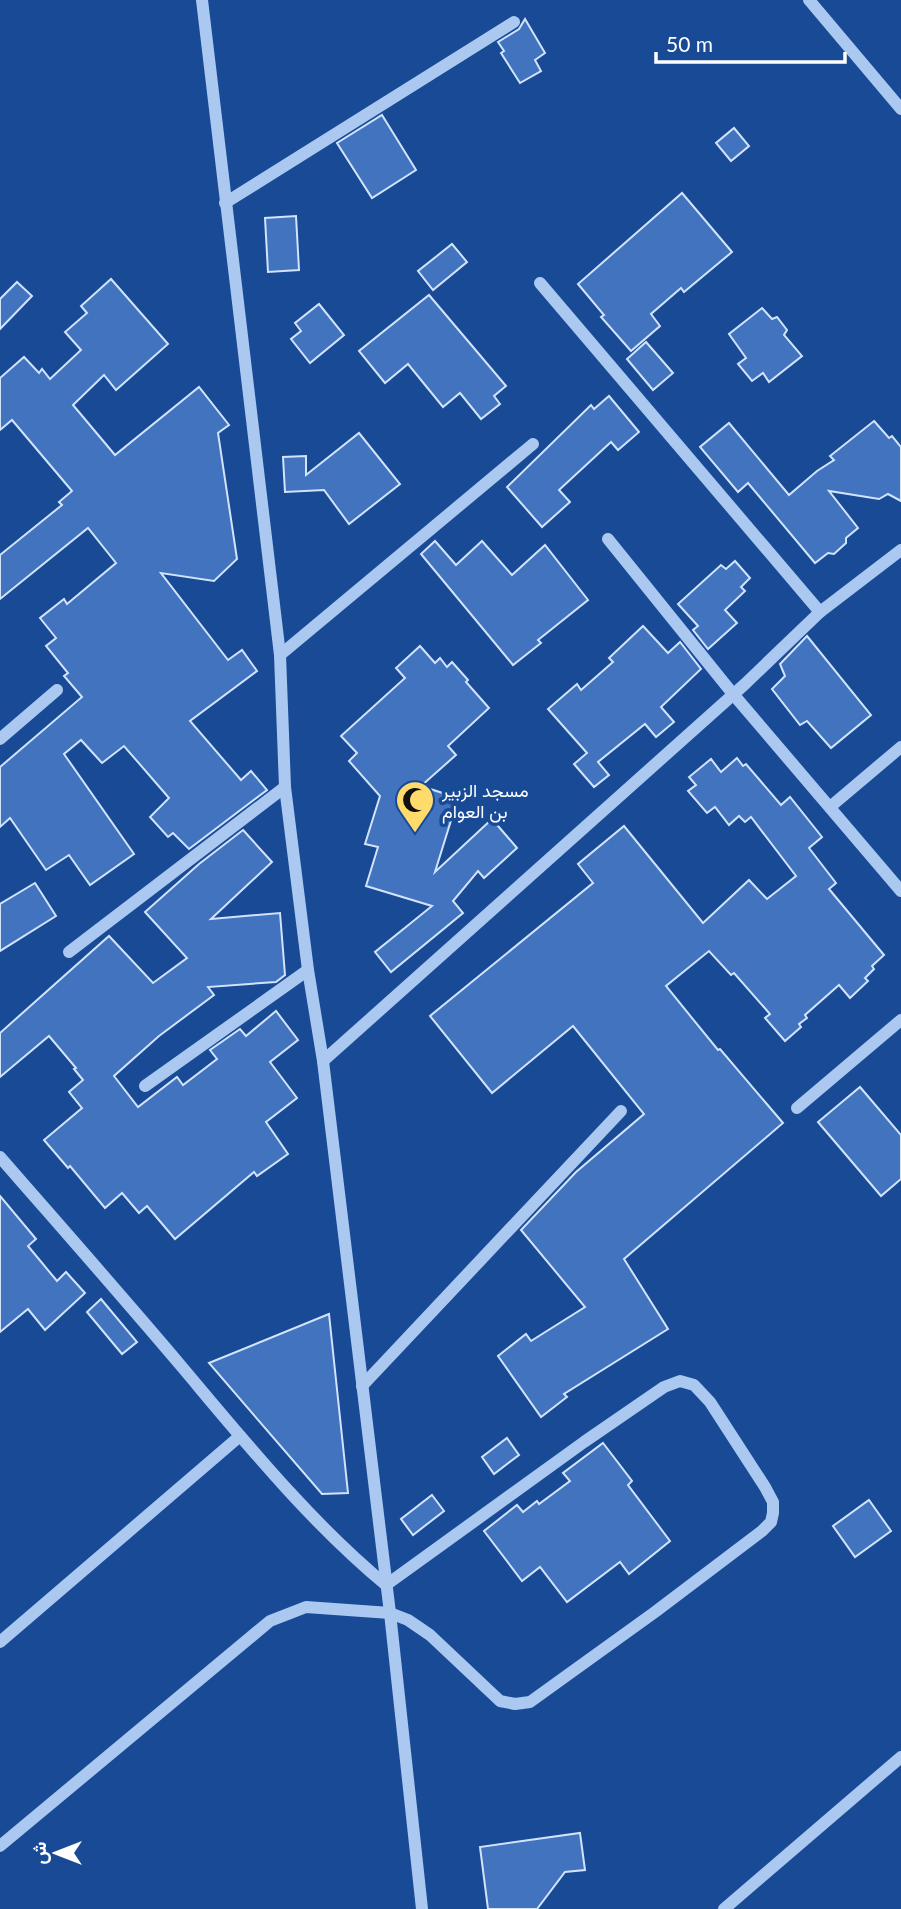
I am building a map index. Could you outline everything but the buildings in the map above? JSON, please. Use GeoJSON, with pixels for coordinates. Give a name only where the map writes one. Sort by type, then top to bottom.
{"type":"FeatureCollection","features":[{"type":"Feature","properties":{"kind":"street"},"geometry":{"type":"LineString","coordinates":[[202,0],[280,655],[285,787],[323,1061],[390,1614],[422,1909]]}},
{"type":"Feature","properties":{"kind":"street"},"geometry":{"type":"LineString","coordinates":[[809,0],[901,108]]}},
{"type":"Feature","properties":{"kind":"street"},"geometry":{"type":"LineString","coordinates":[[225,203],[514,22]]}},
{"type":"Feature","properties":{"kind":"street"},"geometry":{"type":"LineString","coordinates":[[540,283],[820,612]]}},
{"type":"Feature","properties":{"kind":"street"},"geometry":{"type":"LineString","coordinates":[[280,655],[533,444]]}},
{"type":"Feature","properties":{"kind":"street"},"geometry":{"type":"LineString","coordinates":[[608,539],[733,694],[901,891]]}},
{"type":"Feature","properties":{"kind":"street"},"geometry":{"type":"LineString","coordinates":[[323,1061],[733,694],[820,612],[901,550]]}},
{"type":"Feature","properties":{"kind":"street"},"geometry":{"type":"LineString","coordinates":[[0,739],[57,690]]}},
{"type":"Feature","properties":{"kind":"street"},"geometry":{"type":"LineString","coordinates":[[830,807],[901,747]]}},
{"type":"Feature","properties":{"kind":"street"},"geometry":{"type":"LineString","coordinates":[[69,953],[285,787]]}},
{"type":"Feature","properties":{"kind":"street"},"geometry":{"type":"LineString","coordinates":[[145,1086],[309,971]]}},
{"type":"Feature","properties":{"kind":"street"},"geometry":{"type":"LineString","coordinates":[[797,1108],[901,1020]]}},
{"type":"Feature","properties":{"kind":"street"},"geometry":{"type":"LineString","coordinates":[[362,1386],[621,1111]]}},
{"type":"Feature","properties":{"kind":"street"},"geometry":{"type":"LineString","coordinates":[[0,1157],[324,1530],[386,1584]]}},
{"type":"Feature","properties":{"kind":"street"},"geometry":{"type":"LineString","coordinates":[[0,1846],[270,1620],[306,1607],[390,1614],[408,1620],[430,1635],[500,1701],[515,1704],[530,1702],[762,1531],[771,1522],[773,1502],[710,1402],[694,1385],[681,1381],[664,1387],[583,1442],[386,1584]]}},
{"type":"Feature","properties":{"kind":"street"},"geometry":{"type":"LineString","coordinates":[[0,1642],[240,1436]]}},
{"type":"Feature","properties":{"kind":"street"},"geometry":{"type":"LineString","coordinates":[[724,1909],[901,1757]]}},
{"type":"Feature","properties":{"kind":"place","name":"مسجد الزبير بن العوام"},"geometry":{"type":"Point","coordinates":[415,834]}}]}
